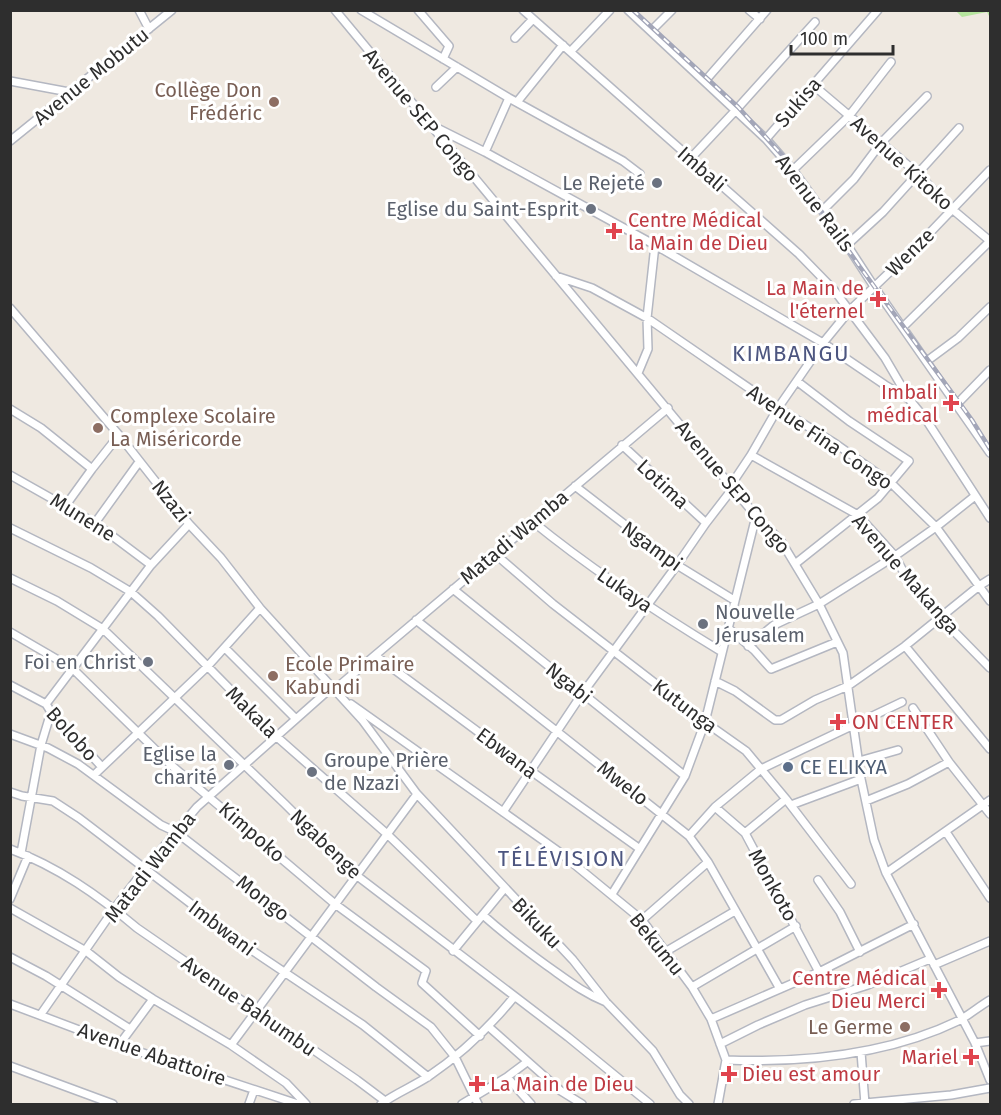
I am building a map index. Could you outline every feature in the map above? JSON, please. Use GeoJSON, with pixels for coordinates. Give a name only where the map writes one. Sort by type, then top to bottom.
{"type":"FeatureCollection","features":[{"type":"Feature","properties":{"kind":"street"},"geometry":{"type":"LineString","coordinates":[[139,10],[149,29]]}},
{"type":"Feature","properties":{"kind":"street","name":"Avenue Mobutu"},"geometry":{"type":"LineString","coordinates":[[10,141],[172,10]]}},
{"type":"Feature","properties":{"kind":"street","name":"Avenue SEP Congo"},"geometry":{"type":"LineString","coordinates":[[335,10],[756,516],[779,538],[795,564],[819,604],[843,653],[861,779],[873,836],[886,873],[975,1043],[990,1080]]}},
{"type":"Feature","properties":{"kind":"street"},"geometry":{"type":"LineString","coordinates":[[361,10],[509,98],[623,161],[640,174]]}},
{"type":"Feature","properties":{"kind":"street"},"geometry":{"type":"LineString","coordinates":[[418,10],[448,46],[443,59]]}},
{"type":"Feature","properties":{"kind":"street","name":"Imbali"},"geometry":{"type":"LineString","coordinates":[[523,10],[799,254],[829,284],[885,358],[909,399],[927,421],[990,518]]}},
{"type":"Feature","properties":{"kind":"street"},"geometry":{"type":"LineString","coordinates":[[571,51],[610,10]]}},
{"type":"Feature","properties":{"kind":"street","name":"Avenue Rails"},"geometry":{"type":"LineString","coordinates":[[628,10],[766,139],[793,171],[823,210],[990,453]]}},
{"type":"Feature","properties":{"kind":"street"},"geometry":{"type":"LineString","coordinates":[[651,31],[672,10]]}},
{"type":"Feature","properties":{"kind":"street"},"geometry":{"type":"LineString","coordinates":[[749,10],[760,19]]}},
{"type":"Feature","properties":{"kind":"street"},"geometry":{"type":"LineString","coordinates":[[705,81],[767,10]]}},
{"type":"Feature","properties":{"kind":"street","name":"Sukisa"},"geometry":{"type":"LineString","coordinates":[[766,139],[878,10]]}},
{"type":"Feature","properties":{"kind":"street"},"geometry":{"type":"LineString","coordinates":[[515,38],[533,19]]}},
{"type":"Feature","properties":{"kind":"street"},"geometry":{"type":"LineString","coordinates":[[690,159],[815,22]]}},
{"type":"Feature","properties":{"kind":"street"},"geometry":{"type":"LineString","coordinates":[[517,102],[563,45]]}},
{"type":"Feature","properties":{"kind":"street"},"geometry":{"type":"LineString","coordinates":[[793,171],[849,116],[891,62]]}},
{"type":"Feature","properties":{"kind":"street"},"geometry":{"type":"LineString","coordinates":[[436,87],[457,67]]}},
{"type":"Feature","properties":{"kind":"street"},"geometry":{"type":"LineString","coordinates":[[10,81],[69,92]]}},
{"type":"Feature","properties":{"kind":"street","name":"Avenue Kitoko"},"geometry":{"type":"LineString","coordinates":[[813,86],[917,173],[952,209],[990,241]]}},
{"type":"Feature","properties":{"kind":"street"},"geometry":{"type":"LineString","coordinates":[[823,210],[854,179],[881,143],[927,96]]}},
{"type":"Feature","properties":{"kind":"street"},"geometry":{"type":"LineString","coordinates":[[485,152],[509,98]]}},
{"type":"Feature","properties":{"kind":"street"},"geometry":{"type":"LineString","coordinates":[[431,125],[655,245],[823,343],[885,386],[909,399]]}},
{"type":"Feature","properties":{"kind":"street"},"geometry":{"type":"LineString","coordinates":[[847,245],[883,212],[958,128]]}},
{"type":"Feature","properties":{"kind":"street","name":"Wenze"},"geometry":{"type":"LineString","coordinates":[[503,812],[582,694],[732,486],[778,408],[823,343],[850,310],[875,288],[990,170]]}},
{"type":"Feature","properties":{"kind":"street"},"geometry":{"type":"LineString","coordinates":[[903,327],[990,241]]}},
{"type":"Feature","properties":{"kind":"street"},"geometry":{"type":"LineString","coordinates":[[638,373],[648,349],[647,318],[655,245]]}},
{"type":"Feature","properties":{"kind":"street","name":"Avenue Fina Congo"},"geometry":{"type":"LineString","coordinates":[[556,276],[592,288],[647,318],[891,483],[936,527],[990,601]]}},
{"type":"Feature","properties":{"kind":"street"},"geometry":{"type":"LineString","coordinates":[[927,361],[958,338],[990,307]]}},
{"type":"Feature","properties":{"kind":"street","name":"Nzazi"},"geometry":{"type":"LineString","coordinates":[[10,308],[118,435],[189,524],[221,558],[260,608],[333,689]]}},
{"type":"Feature","properties":{"kind":"street"},"geometry":{"type":"LineString","coordinates":[[957,404],[990,370]]}},
{"type":"Feature","properties":{"kind":"street"},"geometry":{"type":"LineString","coordinates":[[795,564],[878,498],[908,463],[907,459],[849,421],[798,382]]}},
{"type":"Feature","properties":{"kind":"street","name":"Matadi Wamba"},"geometry":{"type":"LineString","coordinates":[[41,1014],[114,909],[208,795],[668,408]]}},
{"type":"Feature","properties":{"kind":"street"},"geometry":{"type":"LineString","coordinates":[[10,409],[41,428],[92,469]]}},
{"type":"Feature","properties":{"kind":"street"},"geometry":{"type":"LineString","coordinates":[[66,505],[118,435]]}},
{"type":"Feature","properties":{"kind":"street"},"geometry":{"type":"LineString","coordinates":[[983,443],[990,437]]}},
{"type":"Feature","properties":{"kind":"street","name":"Lotima"},"geometry":{"type":"LineString","coordinates":[[622,445],[705,523]]}},
{"type":"Feature","properties":{"kind":"street","name":"Avenue Makanga"},"geometry":{"type":"LineString","coordinates":[[751,455],[858,515],[894,556],[903,571],[940,617],[990,668]]}},
{"type":"Feature","properties":{"kind":"street"},"geometry":{"type":"LineString","coordinates":[[95,523],[139,462]]}},
{"type":"Feature","properties":{"kind":"street","name":"Munene"},"geometry":{"type":"LineString","coordinates":[[10,475],[95,523],[152,566]]}},
{"type":"Feature","properties":{"kind":"street","name":"Ngampi"},"geometry":{"type":"LineString","coordinates":[[575,486],[677,565],[734,600]]}},
{"type":"Feature","properties":{"kind":"street"},"geometry":{"type":"LineString","coordinates":[[748,646],[774,626],[819,604],[894,556],[975,496]]}},
{"type":"Feature","properties":{"kind":"street"},"geometry":{"type":"LineString","coordinates":[[612,894],[685,776],[705,722],[756,516]]}},
{"type":"Feature","properties":{"kind":"street","name":"Lukaya"},"geometry":{"type":"LineString","coordinates":[[532,521],[646,606],[722,652]]}},
{"type":"Feature","properties":{"kind":"street"},"geometry":{"type":"LineString","coordinates":[[46,704],[131,592],[189,524]]}},
{"type":"Feature","properties":{"kind":"street","name":"Makala"},"geometry":{"type":"LineString","coordinates":[[10,528],[98,572],[131,592],[159,616],[277,737],[480,918],[573,985],[606,1002]]}},
{"type":"Feature","properties":{"kind":"street","name":"Kutunga"},"geometry":{"type":"LineString","coordinates":[[494,553],[553,604],[746,751],[851,884]]}},
{"type":"Feature","properties":{"kind":"street","name":"Ngabenge"},"geometry":{"type":"LineString","coordinates":[[10,578],[57,601],[103,629],[356,875],[611,1071],[650,1104]]}},
{"type":"Feature","properties":{"kind":"street"},"geometry":{"type":"LineString","coordinates":[[715,681],[735,691],[778,721],[815,700],[848,686],[905,646],[990,579]]}},
{"type":"Feature","properties":{"kind":"street","name":"Ngabi"},"geometry":{"type":"LineString","coordinates":[[453,589],[685,776]]}},
{"type":"Feature","properties":{"kind":"street"},"geometry":{"type":"LineString","coordinates":[[94,775],[207,667],[260,608]]}},
{"type":"Feature","properties":{"kind":"street","name":"Mwelo"},"geometry":{"type":"LineString","coordinates":[[416,620],[689,836],[708,862],[780,989]]}},
{"type":"Feature","properties":{"kind":"street"},"geometry":{"type":"LineString","coordinates":[[728,628],[771,669],[837,642]]}},
{"type":"Feature","properties":{"kind":"street","name":"Kimpoko"},"geometry":{"type":"LineString","coordinates":[[10,632],[72,668],[171,765],[335,904],[426,971],[422,983],[480,1036]]}},
{"type":"Feature","properties":{"kind":"street"},"geometry":{"type":"LineString","coordinates":[[905,646],[990,749]]}},
{"type":"Feature","properties":{"kind":"street"},"geometry":{"type":"LineString","coordinates":[[225,648],[296,719]]}},
{"type":"Feature","properties":{"kind":"street","name":"Ebwana"},"geometry":{"type":"LineString","coordinates":[[376,656],[640,849]]}},
{"type":"Feature","properties":{"kind":"street","name":"Bolobo"},"geometry":{"type":"LineString","coordinates":[[10,685],[46,704],[102,767]]}},
{"type":"Feature","properties":{"kind":"street","name":"Bikuku"},"geometry":{"type":"LineString","coordinates":[[333,689],[363,721],[417,794],[573,960],[606,1002],[653,1052],[680,1095],[689,1104]]}},
{"type":"Feature","properties":{"kind":"street","name":"Bekumu"},"geometry":{"type":"LineString","coordinates":[[344,699],[558,851],[642,920],[692,987],[711,1019],[726,1060]]}},
{"type":"Feature","properties":{"kind":"street"},"geometry":{"type":"LineString","coordinates":[[689,836],[715,807],[761,769],[902,702]]}},
{"type":"Feature","properties":{"kind":"street"},"geometry":{"type":"LineString","coordinates":[[913,708],[949,762],[990,814]]}},
{"type":"Feature","properties":{"kind":"street"},"geometry":{"type":"LineString","coordinates":[[10,899],[24,854],[41,745],[51,712]]}},
{"type":"Feature","properties":{"kind":"street","name":"Mongo"},"geometry":{"type":"LineString","coordinates":[[10,734],[63,756],[94,775],[161,825],[176,832],[431,1027],[455,1057],[477,1101]]}},
{"type":"Feature","properties":{"kind":"street"},"geometry":{"type":"LineString","coordinates":[[858,761],[898,750]]}},
{"type":"Feature","properties":{"kind":"street"},"geometry":{"type":"LineString","coordinates":[[866,801],[908,784],[949,762]]}},
{"type":"Feature","properties":{"kind":"street"},"geometry":{"type":"LineString","coordinates":[[745,833],[788,802],[861,779]]}},
{"type":"Feature","properties":{"kind":"street","name":"Imbwani"},"geometry":{"type":"LineString","coordinates":[[10,792],[45,799],[79,818],[284,974],[363,1025],[428,1077]]}},
{"type":"Feature","properties":{"kind":"street"},"geometry":{"type":"LineString","coordinates":[[231,1045],[417,794]]}},
{"type":"Feature","properties":{"kind":"street"},"geometry":{"type":"LineString","coordinates":[[886,873],[990,800]]}},
{"type":"Feature","properties":{"kind":"street","name":"Monkoto"},"geometry":{"type":"LineString","coordinates":[[715,807],[745,833],[819,972]]}},
{"type":"Feature","properties":{"kind":"street"},"geometry":{"type":"LineString","coordinates":[[946,832],[990,898]]}},
{"type":"Feature","properties":{"kind":"street","name":"Avenue Bahumbu"},"geometry":{"type":"LineString","coordinates":[[10,849],[47,864],[114,909],[137,928],[357,1080],[383,1103]]}},
{"type":"Feature","properties":{"kind":"street"},"geometry":{"type":"LineString","coordinates":[[642,920],[708,862]]}},
{"type":"Feature","properties":{"kind":"street"},"geometry":{"type":"LineString","coordinates":[[818,880],[840,912],[860,952]]}},
{"type":"Feature","properties":{"kind":"street"},"geometry":{"type":"LineString","coordinates":[[453,951],[504,889]]}},
{"type":"Feature","properties":{"kind":"street"},"geometry":{"type":"LineString","coordinates":[[10,908],[86,951],[119,977],[231,1045],[286,1083],[306,1104]]}},
{"type":"Feature","properties":{"kind":"street"},"geometry":{"type":"LineString","coordinates":[[665,952],[735,911]]}},
{"type":"Feature","properties":{"kind":"street"},"geometry":{"type":"LineString","coordinates":[[711,1019],[819,972],[914,924]]}},
{"type":"Feature","properties":{"kind":"street"},"geometry":{"type":"LineString","coordinates":[[692,987],[795,926]]}},
{"type":"Feature","properties":{"kind":"street"},"geometry":{"type":"LineString","coordinates":[[720,1044],[805,1005],[990,941]]}},
{"type":"Feature","properties":{"kind":"street"},"geometry":{"type":"LineString","coordinates":[[10,957],[130,1029]]}},
{"type":"Feature","properties":{"kind":"street"},"geometry":{"type":"LineString","coordinates":[[383,1103],[428,1077],[455,1057],[489,1027],[514,997]]}},
{"type":"Feature","properties":{"kind":"street"},"geometry":{"type":"LineString","coordinates":[[119,1045],[153,999]]}},
{"type":"Feature","properties":{"kind":"street"},"geometry":{"type":"LineString","coordinates":[[718,1104],[726,1060],[767,1062],[861,1052],[915,1039],[961,1019],[990,1000]]}},
{"type":"Feature","properties":{"kind":"street","name":"Avenue Abattoire"},"geometry":{"type":"LineString","coordinates":[[10,1004],[119,1045],[298,1104]]}},
{"type":"Feature","properties":{"kind":"street"},"geometry":{"type":"LineString","coordinates":[[489,1027],[561,1091],[582,1104]]}},
{"type":"Feature","properties":{"kind":"street"},"geometry":{"type":"LineString","coordinates":[[975,1043],[990,1041]]}},
{"type":"Feature","properties":{"kind":"street"},"geometry":{"type":"LineString","coordinates":[[861,1052],[865,1104]]}},
{"type":"Feature","properties":{"kind":"street"},"geometry":{"type":"LineString","coordinates":[[462,1104],[477,1101],[527,1062]]}},
{"type":"Feature","properties":{"kind":"street"},"geometry":{"type":"LineString","coordinates":[[10,1066],[113,1104]]}},
{"type":"Feature","properties":{"kind":"street"},"geometry":{"type":"LineString","coordinates":[[507,1077],[531,1104]]}},
{"type":"Feature","properties":{"kind":"street"},"geometry":{"type":"LineString","coordinates":[[854,1104],[951,1095],[990,1088]]}},
{"type":"Feature","properties":{"kind":"street"},"geometry":{"type":"LineString","coordinates":[[249,1104],[254,1090]]}},
{"type":"Feature","properties":{"kind":"green space"},"geometry":{"type":"Polygon","coordinates":[[[956,11],[990,11],[990,18],[987,12],[962,17],[956,11]]]}},
{"type":"Feature","properties":{"kind":"railway"},"geometry":{"type":"LineString","coordinates":[[633,10],[738,107],[783,156],[860,267],[972,420],[990,449]]}},
{"type":"Feature","properties":{"kind":"place","name":"Collège Don Frédéric"},"geometry":{"type":"Point","coordinates":[274,102]}},
{"type":"Feature","properties":{"kind":"place","name":"Le Rejeté"},"geometry":{"type":"Point","coordinates":[657,183]}},
{"type":"Feature","properties":{"kind":"place","name":"Eglise du Saint-Esprit"},"geometry":{"type":"Point","coordinates":[591,209]}},
{"type":"Feature","properties":{"kind":"place","name":"Centre Médical la Main de Dieu"},"geometry":{"type":"Point","coordinates":[614,231]}},
{"type":"Feature","properties":{"kind":"place","name":"La Main de l'éternel"},"geometry":{"type":"Point","coordinates":[878,299]}},
{"type":"Feature","properties":{"kind":"place","name":"Imbali médical"},"geometry":{"type":"Point","coordinates":[951,403]}},
{"type":"Feature","properties":{"kind":"place","name":"Complexe Scolaire La Miséricorde"},"geometry":{"type":"Point","coordinates":[98,428]}},
{"type":"Feature","properties":{"kind":"place","name":"Nouvelle Jérusalem"},"geometry":{"type":"Point","coordinates":[703,624]}},
{"type":"Feature","properties":{"kind":"place","name":"Foi en Christ"},"geometry":{"type":"Point","coordinates":[148,662]}},
{"type":"Feature","properties":{"kind":"place","name":"Ecole Primaire Kabundi"},"geometry":{"type":"Point","coordinates":[273,676]}},
{"type":"Feature","properties":{"kind":"place","name":"ON CENTER"},"geometry":{"type":"Point","coordinates":[838,722]}},
{"type":"Feature","properties":{"kind":"place","name":"Eglise la charité"},"geometry":{"type":"Point","coordinates":[229,765]}},
{"type":"Feature","properties":{"kind":"place","name":"CE ELIKYA"},"geometry":{"type":"Point","coordinates":[788,767]}},
{"type":"Feature","properties":{"kind":"place","name":"Groupe Prière de Nzazi"},"geometry":{"type":"Point","coordinates":[312,772]}},
{"type":"Feature","properties":{"kind":"place","name":"Centre Médical Dieu Merci"},"geometry":{"type":"Point","coordinates":[939,990]}},
{"type":"Feature","properties":{"kind":"place","name":"Le Germe"},"geometry":{"type":"Point","coordinates":[905,1027]}},
{"type":"Feature","properties":{"kind":"place","name":"Mariel"},"geometry":{"type":"Point","coordinates":[971,1057]}},
{"type":"Feature","properties":{"kind":"place","name":"Dieu est amour"},"geometry":{"type":"Point","coordinates":[729,1074]}},
{"type":"Feature","properties":{"kind":"place","name":"La Main de Dieu"},"geometry":{"type":"Point","coordinates":[477,1084]}},
{"type":"Feature","properties":{"kind":"district","name":"KIMBANGU"},"geometry":{"type":"Point","coordinates":[791,353]}},
{"type":"Feature","properties":{"kind":"district","name":"TÉLÉVISION"},"geometry":{"type":"Point","coordinates":[562,858]}}]}
